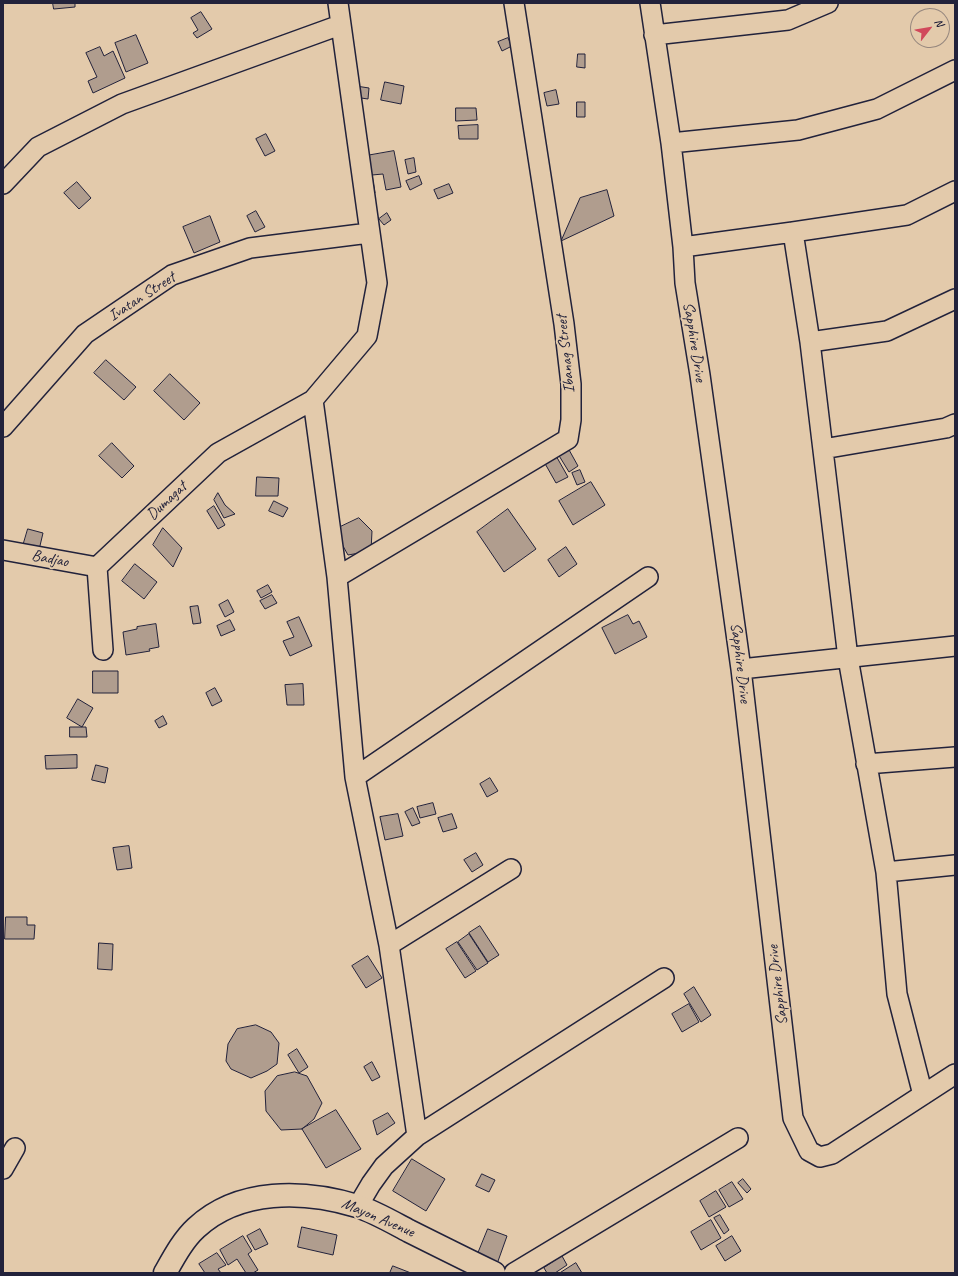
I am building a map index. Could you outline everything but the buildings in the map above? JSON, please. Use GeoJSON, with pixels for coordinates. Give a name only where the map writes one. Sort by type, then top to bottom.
{"type":"FeatureCollection","features":[{"type":"Feature","properties":{"kind":"main road","name":"Mayon Avenue"},"geometry":{"type":"LineString","coordinates":[[165,1273],[184,1242],[196,1228],[209,1217],[242,1201],[259,1197],[295,1196],[335,1200],[358,1206],[494,1273]]}},
{"type":"Feature","properties":{"kind":"street"},"geometry":{"type":"LineString","coordinates":[[338,3],[377,282],[367,336],[313,400],[337,577],[354,777],[390,945],[417,1136]]}},
{"type":"Feature","properties":{"kind":"street","name":"Ibanag Street"},"geometry":{"type":"LineString","coordinates":[[337,577],[568,439],[571,420],[571,384],[564,324],[514,3]]}},
{"type":"Feature","properties":{"kind":"street","name":"Sapphire Drive"},"geometry":{"type":"LineString","coordinates":[[650,3],[671,143],[685,283],[700,374],[741,669],[793,1118],[809,1151],[820,1157],[832,1154],[955,1074]]}},
{"type":"Feature","properties":{"kind":"street"},"geometry":{"type":"LineString","coordinates":[[654,35],[788,20],[828,3]]}},
{"type":"Feature","properties":{"kind":"street"},"geometry":{"type":"LineString","coordinates":[[3,184],[38,147],[122,104],[340,25]]}},
{"type":"Feature","properties":{"kind":"street"},"geometry":{"type":"LineString","coordinates":[[671,143],[798,130],[877,109],[955,70]]}},
{"type":"Feature","properties":{"kind":"street"},"geometry":{"type":"LineString","coordinates":[[682,247],[907,215],[955,192]]}},
{"type":"Feature","properties":{"kind":"street"},"geometry":{"type":"LineString","coordinates":[[793,232],[810,342],[848,658],[886,872],[897,994],[923,1095]]}},
{"type":"Feature","properties":{"kind":"street","name":"Ivatan Street"},"geometry":{"type":"LineString","coordinates":[[3,427],[84,334],[172,275],[250,248],[369,233]]}},
{"type":"Feature","properties":{"kind":"street"},"geometry":{"type":"LineString","coordinates":[[810,342],[886,331],[955,299]]}},
{"type":"Feature","properties":{"kind":"street","name":"Dumagat"},"geometry":{"type":"LineString","coordinates":[[97,567],[218,453],[313,400]]}},
{"type":"Feature","properties":{"kind":"street"},"geometry":{"type":"LineString","coordinates":[[823,449],[946,428],[955,424]]}},
{"type":"Feature","properties":{"kind":"street","name":"Badjao"},"geometry":{"type":"LineString","coordinates":[[3,550],[97,567]]}},
{"type":"Feature","properties":{"kind":"street"},"geometry":{"type":"LineString","coordinates":[[97,567],[102,650]]}},
{"type":"Feature","properties":{"kind":"street"},"geometry":{"type":"LineString","coordinates":[[354,777],[648,577]]}},
{"type":"Feature","properties":{"kind":"street"},"geometry":{"type":"LineString","coordinates":[[741,669],[955,646]]}},
{"type":"Feature","properties":{"kind":"street"},"geometry":{"type":"LineString","coordinates":[[866,764],[955,757]]}},
{"type":"Feature","properties":{"kind":"street"},"geometry":{"type":"LineString","coordinates":[[886,872],[955,866]]}},
{"type":"Feature","properties":{"kind":"street"},"geometry":{"type":"LineString","coordinates":[[390,945],[511,869]]}},
{"type":"Feature","properties":{"kind":"street"},"geometry":{"type":"LineString","coordinates":[[358,1206],[370,1184],[384,1166],[417,1136],[664,978]]}},
{"type":"Feature","properties":{"kind":"street"},"geometry":{"type":"LineString","coordinates":[[514,1273],[738,1138]]}},
{"type":"Feature","properties":{"kind":"street"},"geometry":{"type":"LineString","coordinates":[[3,1169],[15,1148]]}}]}
